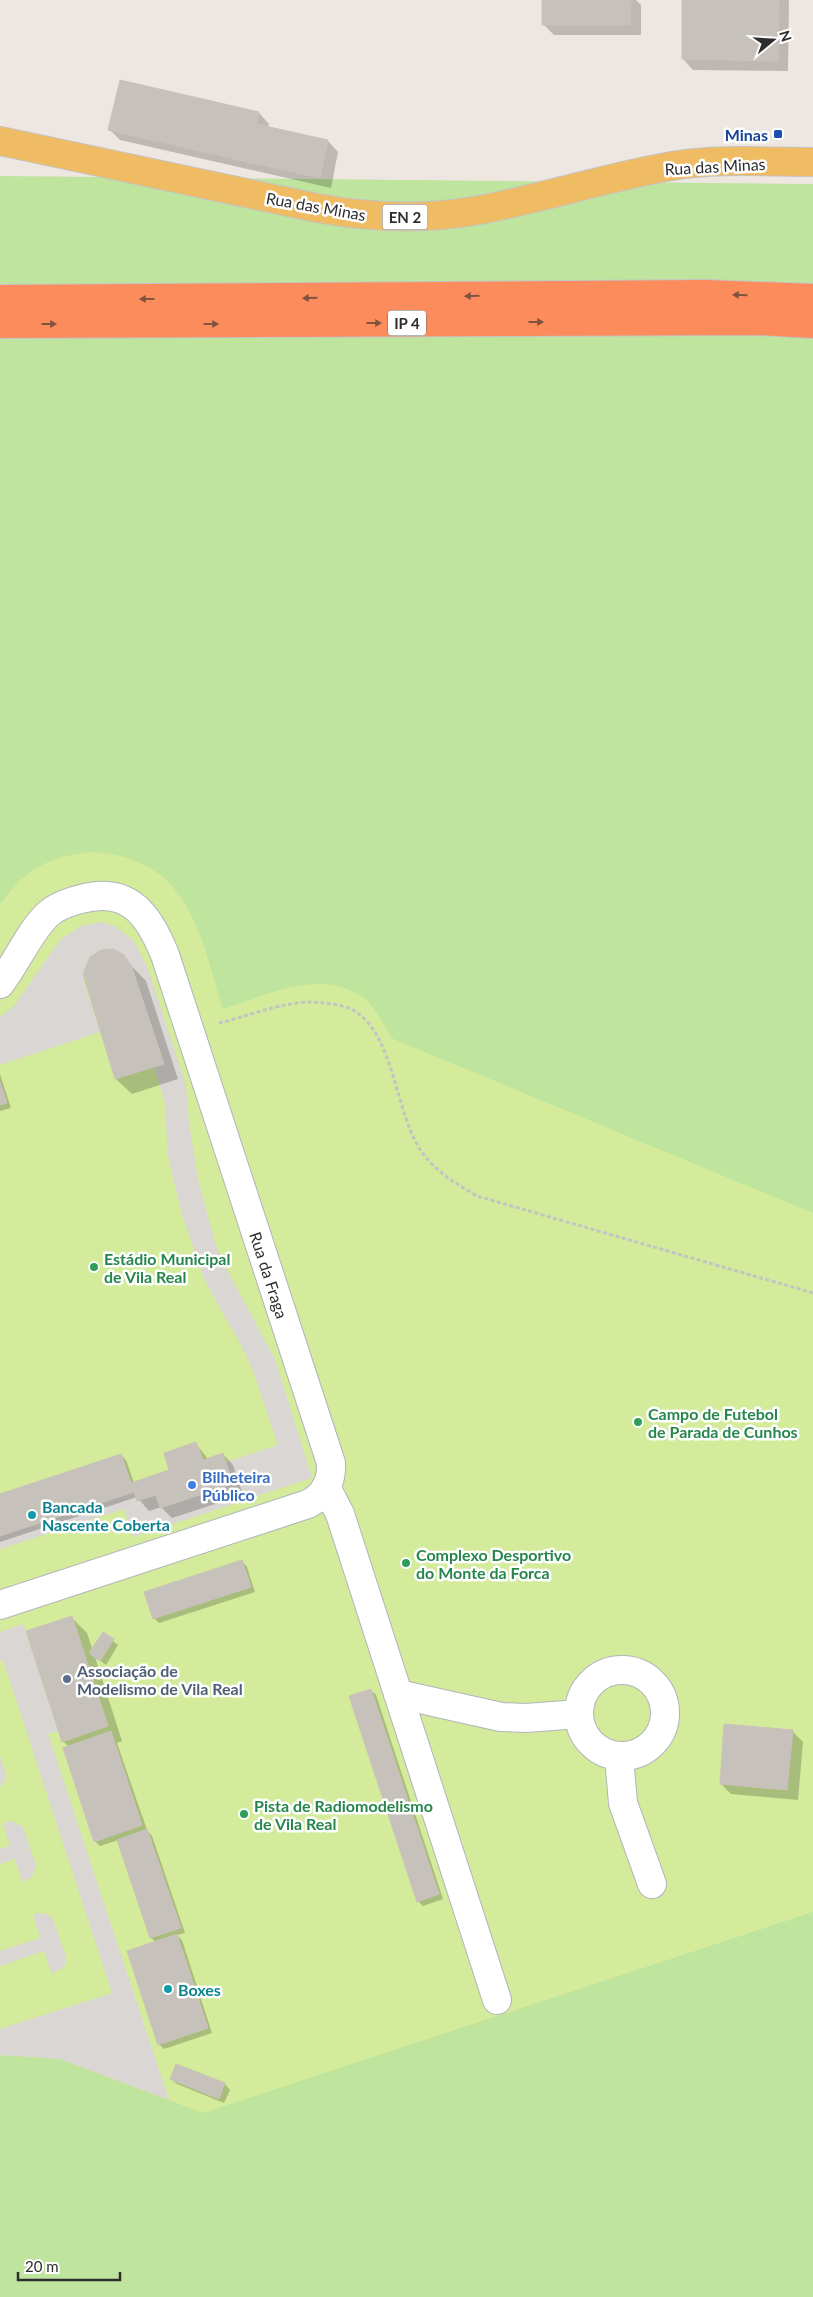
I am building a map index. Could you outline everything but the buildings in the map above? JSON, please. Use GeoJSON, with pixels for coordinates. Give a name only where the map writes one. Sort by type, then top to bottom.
{"type":"FeatureCollection","features":[{"type":"Feature","properties":{"kind":"highway","name":"IP 4"},"geometry":{"type":"LineString","coordinates":[[0,299],[705,294],[813,298]]}},
{"type":"Feature","properties":{"kind":"highway","name":"IP 4"},"geometry":{"type":"LineString","coordinates":[[0,324],[749,321],[813,324]]}},
{"type":"Feature","properties":{"kind":"main road","name":"Rua das Minas"},"geometry":{"type":"LineString","coordinates":[[0,141],[317,208],[364,216],[392,217],[420,217],[478,210],[674,166],[813,162]]}},
{"type":"Feature","properties":{"kind":"street","name":"Rua da Fraga"},"geometry":{"type":"LineString","coordinates":[[0,984],[38,926],[59,906],[91,896],[115,896],[137,908],[153,927],[165,955],[331,1463],[331,1471],[326,1487]]}},
{"type":"Feature","properties":{"kind":"street"},"geometry":{"type":"LineString","coordinates":[[0,1605],[308,1504],[316,1500],[326,1487],[340,1514],[497,2000]]}},
{"type":"Feature","properties":{"kind":"street"},"geometry":{"type":"LineString","coordinates":[[620,1670],[635,1672],[648,1679],[658,1688],[666,1715],[663,1728],[656,1741],[645,1750],[633,1756],[619,1757],[606,1754],[594,1746],[584,1735],[579,1706],[584,1692],[593,1681],[606,1673],[620,1670]]}},
{"type":"Feature","properties":{"kind":"street"},"geometry":{"type":"LineString","coordinates":[[398,1694],[501,1717],[526,1718],[579,1714]]}},
{"type":"Feature","properties":{"kind":"street"},"geometry":{"type":"LineString","coordinates":[[619,1757],[623,1803],[652,1884]]}},
{"type":"Feature","properties":{"kind":"path"},"geometry":{"type":"LineString","coordinates":[[189,1029],[276,1007],[310,1002],[337,1005],[356,1012],[373,1030],[396,1084],[414,1137],[424,1155],[450,1180],[478,1196],[813,1293]]}},
{"type":"Feature","properties":{"kind":"green space"},"geometry":{"type":"Polygon","coordinates":[[[0,176],[813,184],[813,2297],[0,2297],[0,176]]]}},
{"type":"Feature","properties":{"kind":"green space","name":"Complexo Desportivo do Monte da Forca"},"geometry":{"type":"Polygon","coordinates":[[[91,852],[124,857],[150,868],[170,883],[185,903],[197,926],[223,1009],[296,986],[314,984],[333,985],[350,990],[366,1000],[374,1008],[391,1038],[813,1213],[813,1912],[203,2113],[60,2059],[0,2055],[0,904],[19,882],[39,867],[62,857],[91,852]]]}},
{"type":"Feature","properties":{"kind":"shaded area"},"geometry":{"type":"Polygon","coordinates":[[[101,922],[115,926],[133,940],[148,968],[186,1085],[189,1123],[198,1180],[215,1242],[221,1259],[275,1359],[312,1478],[133,1537],[124,1509],[0,1549],[0,1536],[134,1492],[138,1501],[156,1495],[161,1508],[233,1484],[226,1462],[278,1445],[253,1371],[242,1347],[205,1281],[182,1215],[168,1156],[165,1103],[154,1067],[164,1063],[128,959],[113,949],[101,950],[90,957],[84,968],[83,980],[100,1032],[0,1065],[0,1017],[14,1006],[60,940],[81,926],[101,922]]]}},
{"type":"Feature","properties":{"kind":"shaded area"},"geometry":{"type":"Polygon","coordinates":[[[23,1624],[58,1731],[48,1734],[169,2100],[60,2059],[0,2055],[0,2029],[112,1993],[3,1660],[0,1661],[0,1632],[23,1624]]]}},
{"type":"Feature","properties":{"kind":"shaded area"},"geometry":{"type":"Polygon","coordinates":[[[0,1756],[6,1775],[4,1783],[0,1787],[0,1756]]]}},
{"type":"Feature","properties":{"kind":"shaded area"},"geometry":{"type":"Polygon","coordinates":[[[13,1821],[23,1827],[36,1866],[32,1877],[22,1882],[15,1859],[0,1864],[0,1849],[10,1846],[3,1823],[13,1821]]]}},
{"type":"Feature","properties":{"kind":"shaded area"},"geometry":{"type":"Polygon","coordinates":[[[38,1913],[47,1914],[53,1919],[65,1954],[65,1966],[52,1974],[44,1951],[0,1966],[0,1951],[40,1938],[33,1915],[38,1913]]]}},
{"type":"Feature","properties":{"kind":"place","name":"Minas"},"geometry":{"type":"Point","coordinates":[778,134]}},
{"type":"Feature","properties":{"kind":"place","name":"Estádio Municipal de Vila Real"},"geometry":{"type":"Point","coordinates":[94,1267]}},
{"type":"Feature","properties":{"kind":"place","name":"Campo de Futebol de Parada de Cunhos"},"geometry":{"type":"Point","coordinates":[638,1422]}},
{"type":"Feature","properties":{"kind":"place","name":"Bilheteira Público"},"geometry":{"type":"Point","coordinates":[192,1485]}},
{"type":"Feature","properties":{"kind":"place","name":"Bancada Nascente Coberta"},"geometry":{"type":"Point","coordinates":[32,1515]}},
{"type":"Feature","properties":{"kind":"place","name":"Complexo Desportivo do Monte da Forca"},"geometry":{"type":"Point","coordinates":[406,1563]}},
{"type":"Feature","properties":{"kind":"place","name":"Associação de Modelismo de Vila Real"},"geometry":{"type":"Point","coordinates":[67,1679]}},
{"type":"Feature","properties":{"kind":"place","name":"Pista de Radiomodelismo de Vila Real"},"geometry":{"type":"Point","coordinates":[244,1814]}},
{"type":"Feature","properties":{"kind":"place","name":"Boxes"},"geometry":{"type":"Point","coordinates":[168,1989]}}]}
